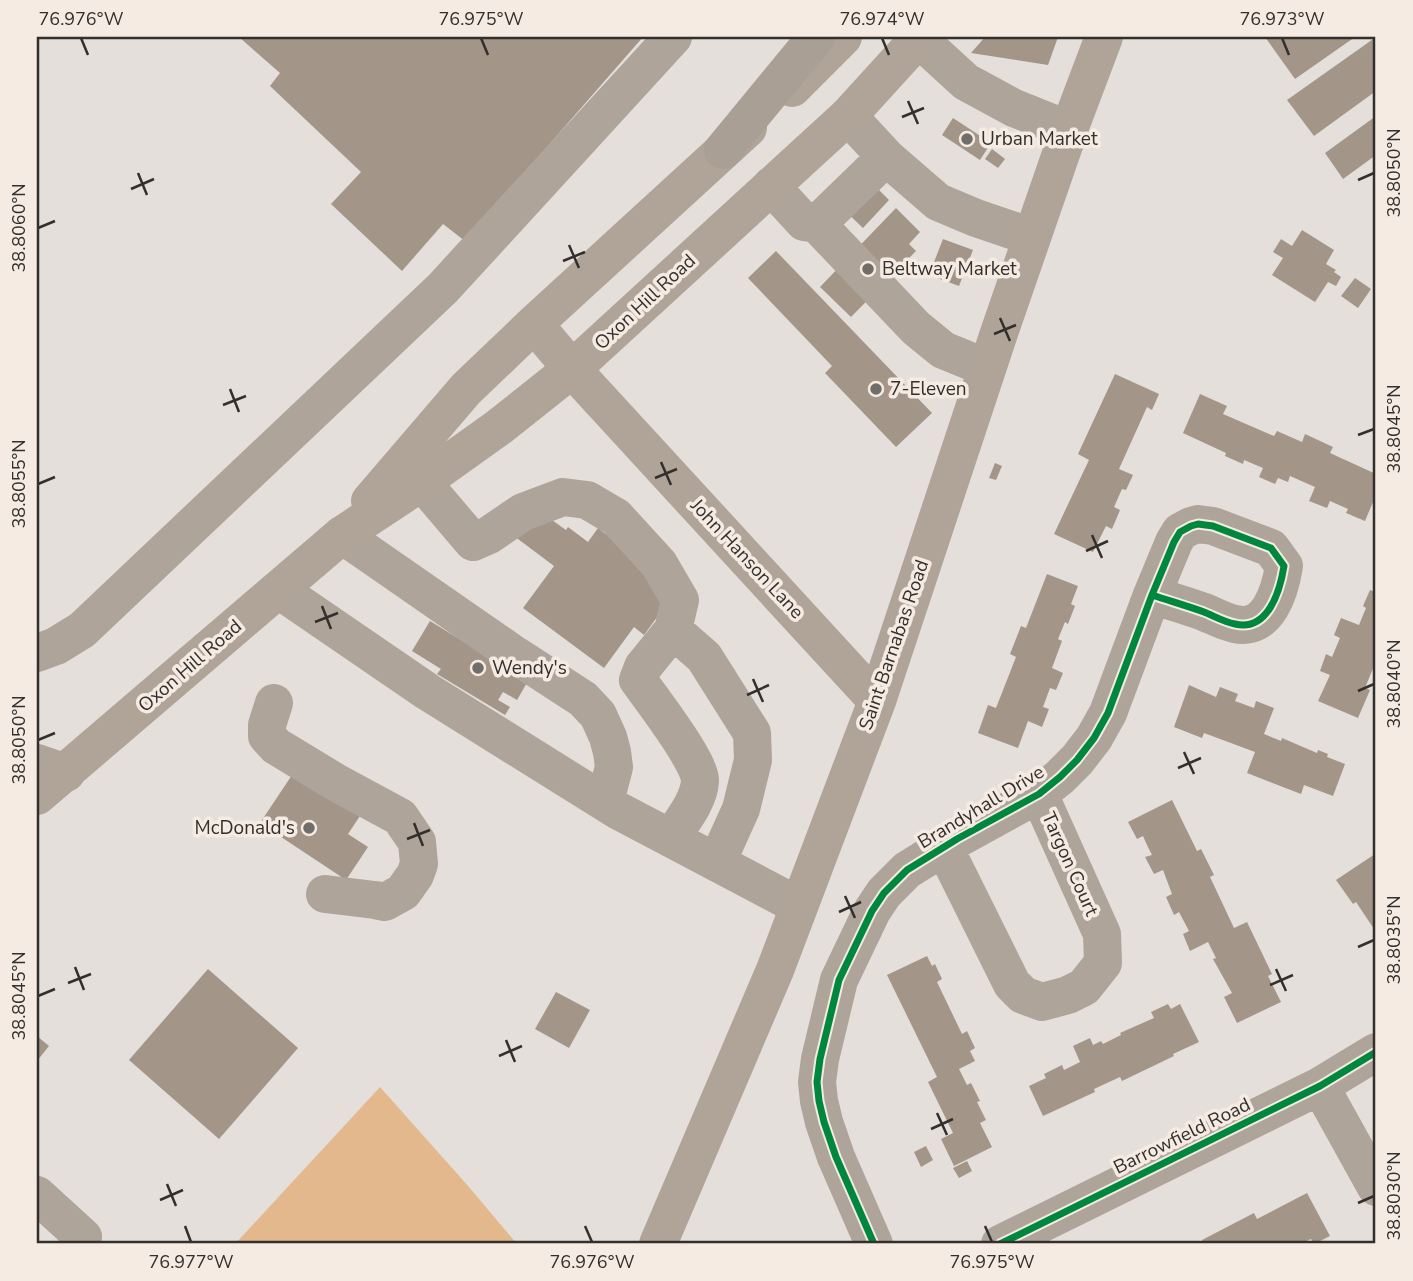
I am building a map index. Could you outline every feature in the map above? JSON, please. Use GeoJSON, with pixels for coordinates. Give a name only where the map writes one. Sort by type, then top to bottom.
{"type":"FeatureCollection","features":[{"type":"Feature","properties":{"kind":"highway"},"geometry":{"type":"LineString","coordinates":[[723,150],[816,37]]}},
{"type":"Feature","properties":{"kind":"main road","name":"Oxon Hill Road"},"geometry":{"type":"LineString","coordinates":[[342,535],[466,389],[809,72],[843,37]]}},
{"type":"Feature","properties":{"kind":"main road","name":"Saint Barnabas Road"},"geometry":{"type":"LineString","coordinates":[[658,1244],[770,981],[877,701],[987,368],[1104,37]]}},
{"type":"Feature","properties":{"kind":"main road","name":"Oxon Hill Road"},"geometry":{"type":"LineString","coordinates":[[37,796],[51,768],[279,590],[342,535],[499,427],[572,369],[848,116],[920,38]]}},
{"type":"Feature","properties":{"kind":"main road","name":"John Hanson Lane"},"geometry":{"type":"LineString","coordinates":[[534,324],[572,369],[877,701]]}},
{"type":"Feature","properties":{"kind":"street"},"geometry":{"type":"LineString","coordinates":[[37,653],[56,646],[82,630],[443,288],[673,37]]}},
{"type":"Feature","properties":{"kind":"street"},"geometry":{"type":"LineString","coordinates":[[920,38],[966,82],[1014,108],[1069,130]]}},
{"type":"Feature","properties":{"kind":"street"},"geometry":{"type":"LineString","coordinates":[[848,116],[886,157],[938,202],[1032,237]]}},
{"type":"Feature","properties":{"kind":"street"},"geometry":{"type":"LineString","coordinates":[[817,224],[886,157]]}},
{"type":"Feature","properties":{"kind":"street"},"geometry":{"type":"LineString","coordinates":[[771,186],[804,222],[817,224],[916,328],[943,350],[987,368]]}},
{"type":"Feature","properties":{"kind":"street"},"geometry":{"type":"LineString","coordinates":[[422,482],[472,542],[489,535],[523,512],[563,497],[587,500],[616,517],[659,564],[680,600],[673,630],[643,667],[638,680],[690,753],[701,778],[697,795],[671,838]]}},
{"type":"Feature","properties":{"kind":"street","name":"Brandyhall Drive"},"geometry":{"type":"LineString","coordinates":[[874,1244],[836,1157],[819,1101],[817,1082],[820,1059],[839,980],[872,911],[884,893],[907,870],[1039,794],[1077,760],[1108,713],[1152,595],[1177,536],[1186,528],[1198,524],[1213,526],[1271,548],[1284,566],[1282,582],[1268,614],[1255,623],[1237,625],[1152,595]]}},
{"type":"Feature","properties":{"kind":"street"},"geometry":{"type":"LineString","coordinates":[[342,535],[583,699],[598,715],[612,752],[614,767],[605,802]]}},
{"type":"Feature","properties":{"kind":"street"},"geometry":{"type":"LineString","coordinates":[[279,590],[428,692],[605,802],[799,906]]}},
{"type":"Feature","properties":{"kind":"street"},"geometry":{"type":"LineString","coordinates":[[673,630],[704,657],[752,733],[753,760],[740,809],[717,862]]}},
{"type":"Feature","properties":{"kind":"street"},"geometry":{"type":"LineString","coordinates":[[274,703],[267,725],[267,736],[276,746],[400,817],[417,842],[419,864],[403,892],[385,902],[325,894]]}},
{"type":"Feature","properties":{"kind":"street","name":"Targon Court"},"geometry":{"type":"LineString","coordinates":[[944,847],[1012,984],[1023,995],[1042,1002],[1068,995],[1084,987],[1103,963],[1102,934],[1039,794]]}},
{"type":"Feature","properties":{"kind":"street","name":"Barrowfield Road"},"geometry":{"type":"LineString","coordinates":[[1000,1244],[1320,1086],[1376,1052]]}},
{"type":"Feature","properties":{"kind":"street"},"geometry":{"type":"LineString","coordinates":[[1320,1086],[1376,1187]]}},
{"type":"Feature","properties":{"kind":"street"},"geometry":{"type":"LineString","coordinates":[[37,1195],[83,1237],[82,1244]]}},
{"type":"Feature","properties":{"kind":"shaded area"},"geometry":{"type":"Polygon","coordinates":[[[380,1087],[517,1244],[235,1244],[380,1087]]]}},
{"type":"Feature","properties":{"kind":"building"},"geometry":{"type":"Polygon","coordinates":[[[239,37],[643,37],[465,241],[443,224],[402,271],[331,204],[361,172],[270,86],[280,73],[239,37]]]}},
{"type":"Feature","properties":{"kind":"building"},"geometry":{"type":"Polygon","coordinates":[[[985,37],[1058,37],[1048,65],[971,53],[985,37]]]}},
{"type":"Feature","properties":{"kind":"building"},"geometry":{"type":"Polygon","coordinates":[[[1265,37],[1355,37],[1295,79],[1265,37]]]}},
{"type":"Feature","properties":{"kind":"building"},"geometry":{"type":"Polygon","coordinates":[[[1376,37],[1376,91],[1314,136],[1287,100],[1376,37]]]}},
{"type":"Feature","properties":{"kind":"building"},"geometry":{"type":"Polygon","coordinates":[[[1376,116],[1376,155],[1343,179],[1325,153],[1376,116]]]}},
{"type":"Feature","properties":{"kind":"building","name":"Urban Market"},"geometry":{"type":"Polygon","coordinates":[[[953,118],[991,143],[980,160],[942,135],[953,118]]]}},
{"type":"Feature","properties":{"kind":"building"},"geometry":{"type":"Polygon","coordinates":[[[992,149],[1005,159],[998,168],[985,159],[992,149]]]}},
{"type":"Feature","properties":{"kind":"building"},"geometry":{"type":"Polygon","coordinates":[[[867,178],[889,200],[863,228],[840,206],[867,178]]]}},
{"type":"Feature","properties":{"kind":"building","name":"Beltway Market"},"geometry":{"type":"Polygon","coordinates":[[[896,208],[920,232],[909,244],[916,251],[851,317],[820,287],[896,208]]]}},
{"type":"Feature","properties":{"kind":"building"},"geometry":{"type":"Polygon","coordinates":[[[1302,230],[1334,250],[1326,264],[1341,277],[1336,286],[1328,282],[1315,302],[1272,275],[1283,258],[1273,252],[1281,239],[1292,246],[1302,230]]]}},
{"type":"Feature","properties":{"kind":"building"},"geometry":{"type":"Polygon","coordinates":[[[943,239],[973,250],[959,286],[929,275],[943,239]]]}},
{"type":"Feature","properties":{"kind":"building"},"geometry":{"type":"Polygon","coordinates":[[[776,251],[932,413],[896,447],[825,373],[832,366],[748,278],[776,251]]]}},
{"type":"Feature","properties":{"kind":"building"},"geometry":{"type":"Polygon","coordinates":[[[1355,278],[1371,289],[1358,308],[1341,296],[1355,278]]]}},
{"type":"Feature","properties":{"kind":"building"},"geometry":{"type":"Polygon","coordinates":[[[1115,374],[1159,394],[1152,410],[1147,407],[1119,469],[1133,475],[1126,490],[1122,489],[1114,507],[1120,510],[1112,529],[1106,526],[1093,552],[1054,534],[1089,460],[1078,454],[1115,374]]]}},
{"type":"Feature","properties":{"kind":"building"},"geometry":{"type":"Polygon","coordinates":[[[1200,394],[1227,406],[1223,414],[1274,436],[1277,431],[1302,442],[1305,434],[1333,447],[1330,453],[1376,474],[1376,495],[1365,521],[1346,513],[1348,509],[1330,501],[1327,508],[1309,501],[1315,487],[1290,476],[1288,482],[1278,478],[1275,484],[1259,477],[1263,468],[1244,460],[1243,464],[1183,433],[1200,394]]]}},
{"type":"Feature","properties":{"kind":"building"},"geometry":{"type":"Polygon","coordinates":[[[995,463],[1002,466],[996,480],[989,478],[995,463]]]}},
{"type":"Feature","properties":{"kind":"building"},"geometry":{"type":"Polygon","coordinates":[[[535,508],[588,542],[598,528],[643,562],[668,602],[644,635],[634,627],[604,668],[523,608],[554,566],[514,536],[535,508]]]}},
{"type":"Feature","properties":{"kind":"building"},"geometry":{"type":"Polygon","coordinates":[[[1047,574],[1078,586],[1071,604],[1075,606],[1058,639],[1062,641],[1052,668],[1063,673],[1056,690],[1050,688],[1043,707],[1049,709],[1042,727],[1028,721],[1018,748],[978,733],[988,705],[996,708],[1016,657],[1010,654],[1021,626],[1026,628],[1047,574]]]}},
{"type":"Feature","properties":{"kind":"building"},"geometry":{"type":"Polygon","coordinates":[[[1376,584],[1376,661],[1365,688],[1370,690],[1358,718],[1318,701],[1330,675],[1320,671],[1326,654],[1332,657],[1340,638],[1334,635],[1341,618],[1359,625],[1366,608],[1363,606],[1370,590],[1373,591],[1376,584]]]}},
{"type":"Feature","properties":{"kind":"building","name":"Wendy's"},"geometry":{"type":"Polygon","coordinates":[[[430,621],[528,681],[517,700],[503,692],[498,700],[510,707],[505,715],[437,674],[441,669],[412,651],[430,621]]]}},
{"type":"Feature","properties":{"kind":"building"},"geometry":{"type":"Polygon","coordinates":[[[1189,685],[1216,697],[1220,687],[1238,694],[1235,701],[1254,708],[1256,701],[1274,708],[1264,734],[1281,741],[1282,738],[1317,753],[1318,750],[1345,764],[1333,796],[1304,785],[1301,794],[1247,773],[1255,752],[1204,733],[1202,738],[1174,727],[1189,685]]]}},
{"type":"Feature","properties":{"kind":"building","name":"McDonald's"},"geometry":{"type":"Polygon","coordinates":[[[298,766],[364,810],[348,834],[368,847],[346,880],[260,823],[298,766]]]}},
{"type":"Feature","properties":{"kind":"building"},"geometry":{"type":"Polygon","coordinates":[[[1172,800],[1197,851],[1201,849],[1214,875],[1210,877],[1234,928],[1247,922],[1272,974],[1268,976],[1281,1002],[1237,1023],[1224,997],[1232,993],[1213,959],[1216,958],[1208,942],[1190,951],[1183,934],[1189,931],[1179,912],[1174,915],[1166,897],[1172,894],[1163,870],[1154,874],[1145,857],[1152,855],[1143,836],[1137,839],[1128,822],[1172,800]]]}},
{"type":"Feature","properties":{"kind":"building"},"geometry":{"type":"Polygon","coordinates":[[[1375,854],[1376,932],[1356,902],[1353,904],[1336,880],[1375,854]]]}},
{"type":"Feature","properties":{"kind":"building"},"geometry":{"type":"Polygon","coordinates":[[[927,956],[932,966],[935,964],[942,979],[937,982],[962,1034],[967,1031],[975,1048],[970,1051],[975,1061],[959,1069],[967,1085],[971,1083],[980,1101],[977,1102],[986,1120],[980,1123],[992,1147],[954,1166],[941,1139],[953,1133],[928,1082],[937,1077],[887,975],[927,956]]]}},
{"type":"Feature","properties":{"kind":"building"},"geometry":{"type":"Polygon","coordinates":[[[208,969],[298,1048],[219,1139],[129,1060],[208,969]]]}},
{"type":"Feature","properties":{"kind":"building"},"geometry":{"type":"Polygon","coordinates":[[[556,992],[590,1010],[569,1048],[535,1029],[556,992]]]}},
{"type":"Feature","properties":{"kind":"building"},"geometry":{"type":"Polygon","coordinates":[[[1168,1004],[1171,1009],[1180,1004],[1199,1042],[1122,1081],[1120,1077],[1094,1089],[1095,1092],[1043,1116],[1029,1086],[1046,1078],[1044,1074],[1062,1065],[1064,1070],[1080,1062],[1073,1046],[1090,1038],[1093,1045],[1101,1041],[1103,1044],[1154,1018],[1151,1012],[1168,1004]]]}},
{"type":"Feature","properties":{"kind":"building"},"geometry":{"type":"Polygon","coordinates":[[[37,1036],[49,1046],[37,1061],[37,1036]]]}},
{"type":"Feature","properties":{"kind":"building"},"geometry":{"type":"Polygon","coordinates":[[[926,1146],[933,1160],[921,1167],[914,1152],[926,1146]]]}},
{"type":"Feature","properties":{"kind":"building"},"geometry":{"type":"Polygon","coordinates":[[[967,1161],[972,1171],[959,1178],[953,1168],[967,1161]]]}},
{"type":"Feature","properties":{"kind":"building"},"geometry":{"type":"Polygon","coordinates":[[[1307,1193],[1330,1236],[1314,1244],[1311,1239],[1300,1244],[1204,1244],[1202,1240],[1254,1213],[1257,1219],[1307,1193]]]}},
{"type":"Feature","properties":{"kind":"cycle path"},"geometry":{"type":"LineString","coordinates":[[874,1244],[836,1157],[819,1101],[817,1082],[820,1059],[839,980],[872,911],[884,893],[907,870],[1039,794],[1077,760],[1094,738],[1108,713],[1152,595],[1180,532],[1198,524],[1213,526],[1271,548],[1284,566],[1270,607],[1264,616],[1246,625],[1227,622],[1152,595]]}},
{"type":"Feature","properties":{"kind":"cycle path"},"geometry":{"type":"LineString","coordinates":[[1000,1244],[1320,1086],[1376,1052]]}},
{"type":"Feature","properties":{"kind":"place","name":"Urban Market"},"geometry":{"type":"Point","coordinates":[967,139]}},
{"type":"Feature","properties":{"kind":"place","name":"Beltway Market"},"geometry":{"type":"Point","coordinates":[868,269]}},
{"type":"Feature","properties":{"kind":"place","name":"7-Eleven"},"geometry":{"type":"Point","coordinates":[876,389]}},
{"type":"Feature","properties":{"kind":"place","name":"Wendy's"},"geometry":{"type":"Point","coordinates":[478,668]}},
{"type":"Feature","properties":{"kind":"place","name":"McDonald's"},"geometry":{"type":"Point","coordinates":[309,828]}}]}
